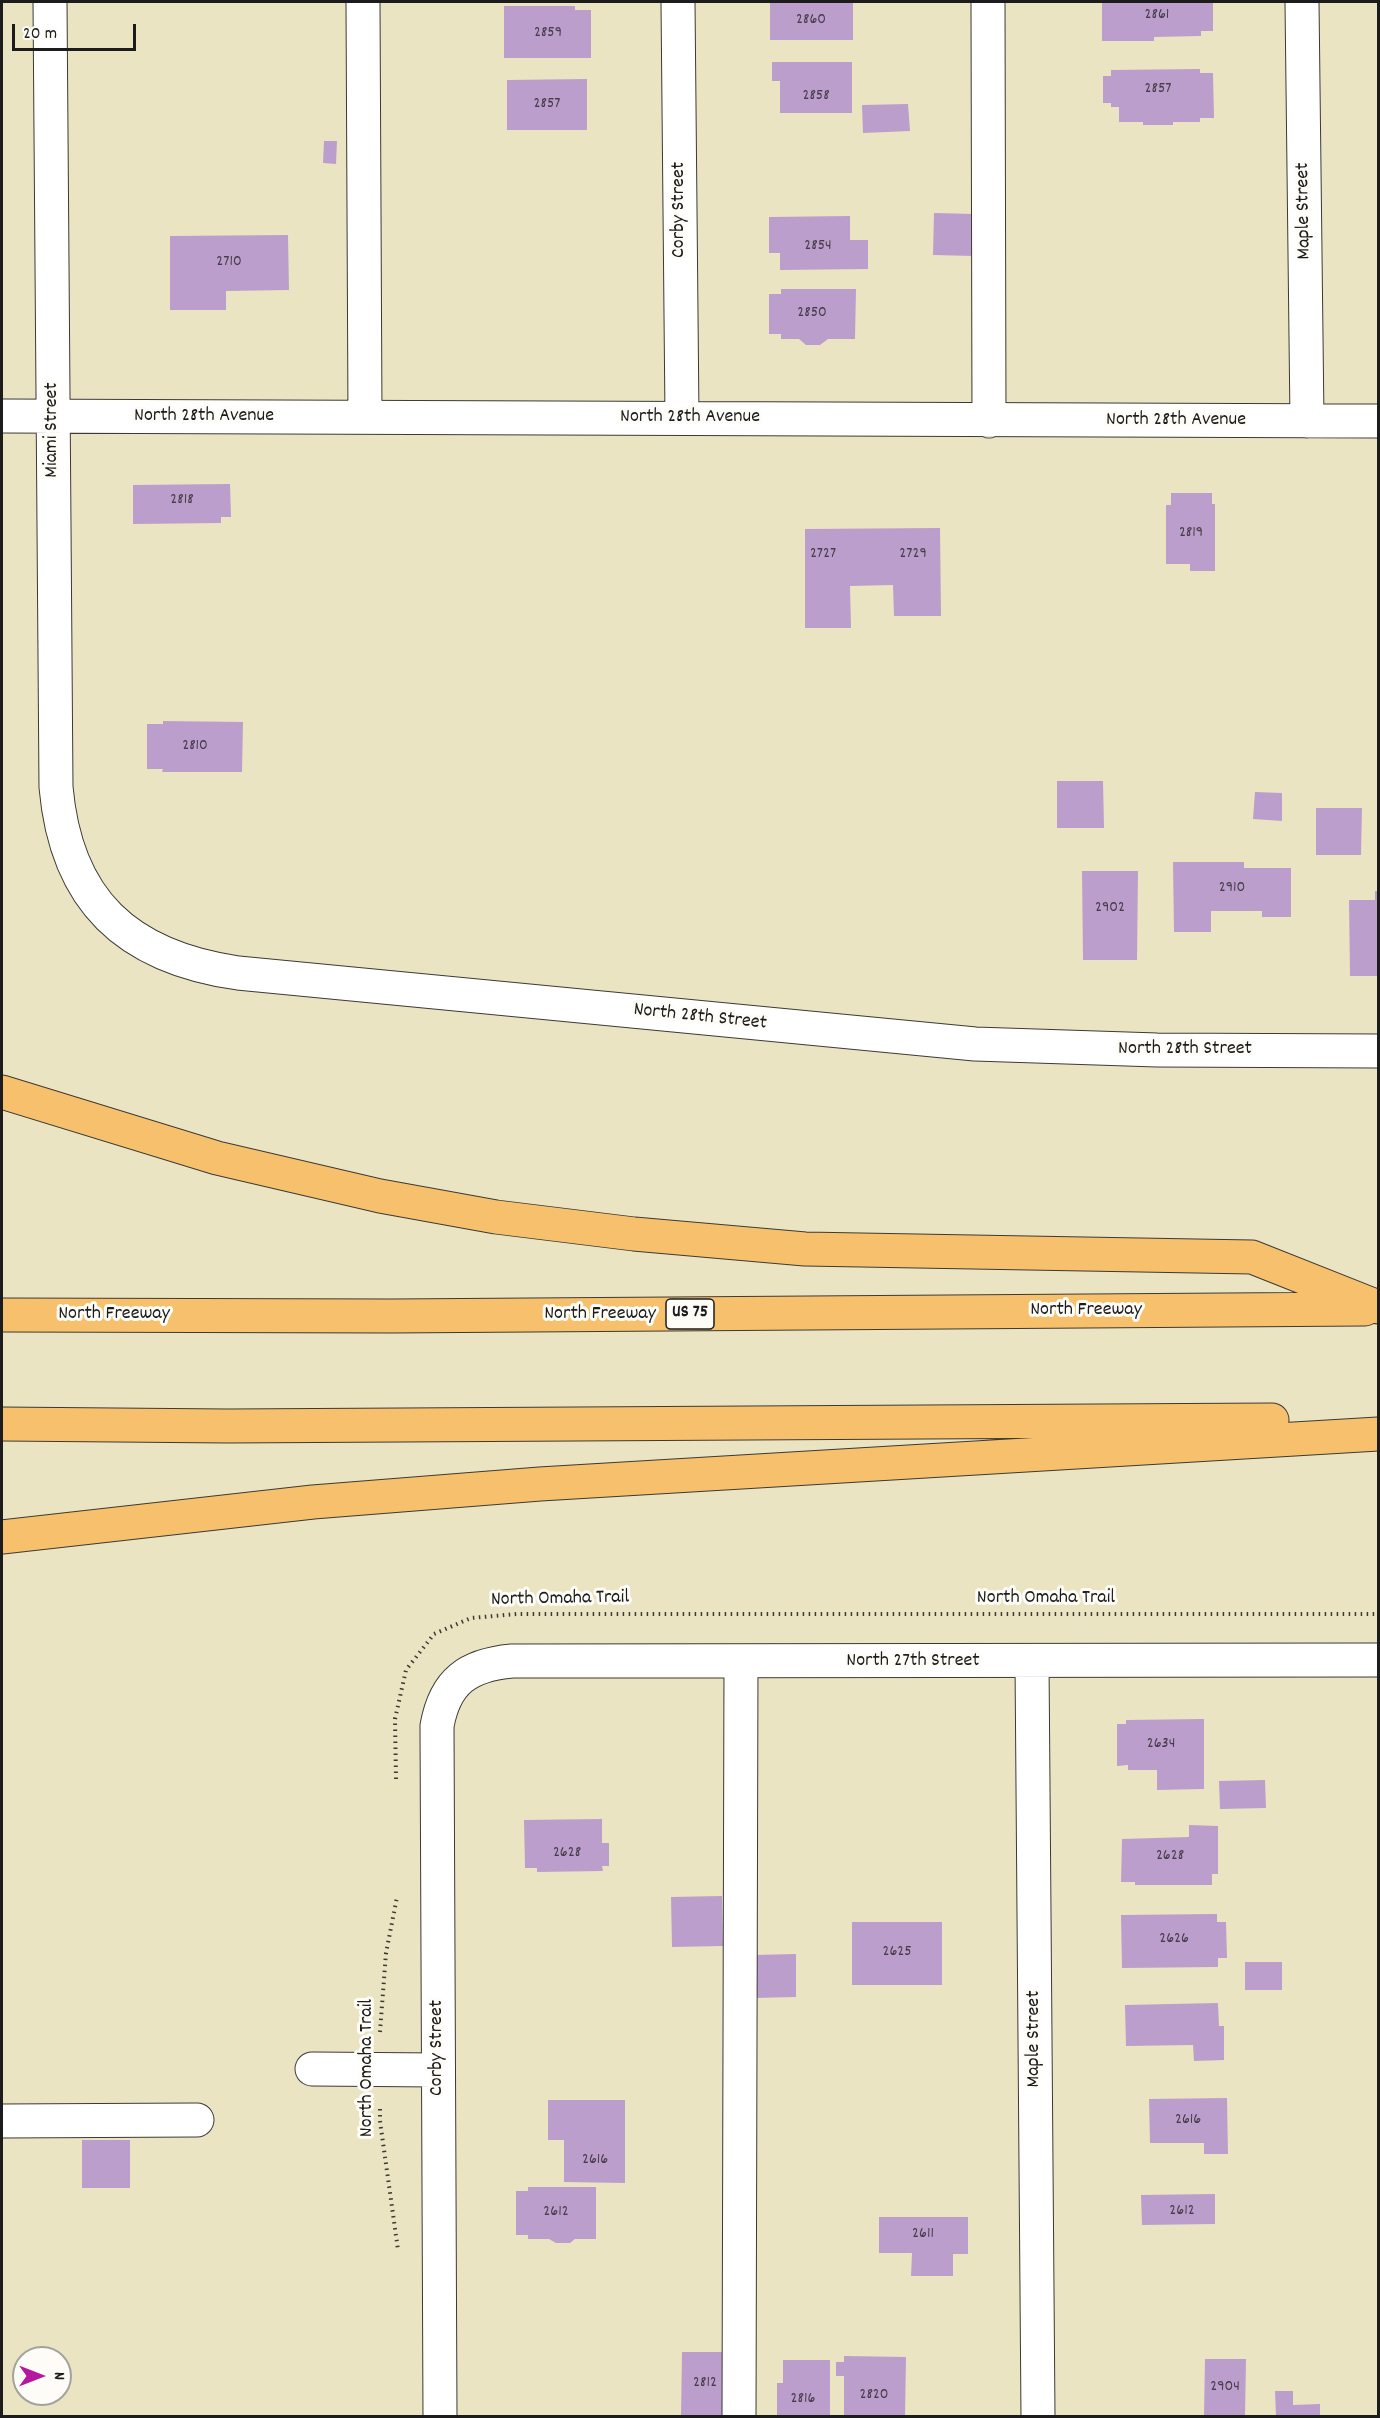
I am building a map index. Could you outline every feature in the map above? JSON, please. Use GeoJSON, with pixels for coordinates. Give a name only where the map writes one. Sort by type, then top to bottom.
{"type":"FeatureCollection","features":[{"type":"Feature","properties":{"kind":"highway"},"geometry":{"type":"LineString","coordinates":[[2,1092],[217,1158],[388,1198],[495,1217],[634,1234],[806,1248],[1252,1257],[1378,1308]]}},
{"type":"Feature","properties":{"kind":"highway","name":"North Freeway"},"geometry":{"type":"LineString","coordinates":[[2,1315],[416,1316],[1378,1308]]}},
{"type":"Feature","properties":{"kind":"highway"},"geometry":{"type":"LineString","coordinates":[[2,1424],[228,1426],[1378,1420]]}},
{"type":"Feature","properties":{"kind":"highway"},"geometry":{"type":"LineString","coordinates":[[2,1537],[313,1502],[518,1486],[1378,1434]]}},
{"type":"Feature","properties":{"kind":"street","name":"Miami Street"},"geometry":{"type":"LineString","coordinates":[[50,2],[56,776],[61,826],[70,857]]}},
{"type":"Feature","properties":{"kind":"street"},"geometry":{"type":"LineString","coordinates":[[363,2],[365,417]]}},
{"type":"Feature","properties":{"kind":"street","name":"Corby Street"},"geometry":{"type":"LineString","coordinates":[[678,2],[682,418]]}},
{"type":"Feature","properties":{"kind":"street"},"geometry":{"type":"LineString","coordinates":[[988,2],[989,421]]}},
{"type":"Feature","properties":{"kind":"street","name":"Maple Street"},"geometry":{"type":"LineString","coordinates":[[1302,2],[1307,421]]}},
{"type":"Feature","properties":{"kind":"street","name":"North 28th Avenue"},"geometry":{"type":"LineString","coordinates":[[2,416],[1378,421]]}},
{"type":"Feature","properties":{"kind":"street","name":"North 28th Street"},"geometry":{"type":"LineString","coordinates":[[70,857],[90,894],[112,920],[141,942],[161,953],[204,968],[975,1044],[1066,1049],[1378,1051]]}},
{"type":"Feature","properties":{"kind":"street","name":"North 27th Street"},"geometry":{"type":"LineString","coordinates":[[455,1684],[465,1673],[476,1668],[512,1661],[1378,1660]]}},
{"type":"Feature","properties":{"kind":"street","name":"Maple Street"},"geometry":{"type":"LineString","coordinates":[[1032,1661],[1038,2416]]}},
{"type":"Feature","properties":{"kind":"street"},"geometry":{"type":"LineString","coordinates":[[739,2416],[741,1662]]}},
{"type":"Feature","properties":{"kind":"street","name":"Corby Street"},"geometry":{"type":"LineString","coordinates":[[440,2416],[437,1726],[446,1695],[455,1684]]}},
{"type":"Feature","properties":{"kind":"street"},"geometry":{"type":"LineString","coordinates":[[312,2069],[438,2070]]}},
{"type":"Feature","properties":{"kind":"street"},"geometry":{"type":"LineString","coordinates":[[2,2121],[197,2120]]}},
{"type":"Feature","properties":{"kind":"path","name":"North Omaha Trail"},"geometry":{"type":"LineString","coordinates":[[396,1788],[395,1719],[406,1670],[434,1634],[471,1618],[517,1614],[1378,1614]]}},
{"type":"Feature","properties":{"kind":"path","name":"North Omaha Trail"},"geometry":{"type":"LineString","coordinates":[[398,1892],[386,1953],[380,2021],[380,2121],[399,2253]]}},
{"type":"Feature","properties":{"kind":"building"},"geometry":{"type":"Polygon","coordinates":[[[770,2],[853,2],[853,40],[770,40],[770,2]]]}},
{"type":"Feature","properties":{"kind":"building"},"geometry":{"type":"Polygon","coordinates":[[[1102,2],[1213,2],[1213,31],[1201,31],[1201,36],[1154,37],[1154,41],[1102,41],[1102,2]]]}},
{"type":"Feature","properties":{"kind":"building"},"geometry":{"type":"Polygon","coordinates":[[[504,6],[575,6],[575,10],[591,10],[591,58],[504,58],[504,6]]]}},
{"type":"Feature","properties":{"kind":"building"},"geometry":{"type":"Polygon","coordinates":[[[772,62],[852,62],[852,113],[780,113],[780,81],[772,81],[772,62]]]}},
{"type":"Feature","properties":{"kind":"building"},"geometry":{"type":"Polygon","coordinates":[[[1200,69],[1200,73],[1213,73],[1214,118],[1200,118],[1200,122],[1173,122],[1173,125],[1119,122],[1119,107],[1111,107],[1111,103],[1103,103],[1103,76],[1111,76],[1111,70],[1200,69]]]}},
{"type":"Feature","properties":{"kind":"building"},"geometry":{"type":"Polygon","coordinates":[[[587,79],[587,130],[507,130],[507,80],[587,79]]]}},
{"type":"Feature","properties":{"kind":"building"},"geometry":{"type":"Polygon","coordinates":[[[908,104],[910,131],[863,133],[862,105],[908,104]]]}},
{"type":"Feature","properties":{"kind":"building"},"geometry":{"type":"Polygon","coordinates":[[[324,141],[337,141],[336,164],[323,163],[324,141]]]}},
{"type":"Feature","properties":{"kind":"building"},"geometry":{"type":"Polygon","coordinates":[[[934,213],[975,214],[975,256],[933,255],[934,213]]]}},
{"type":"Feature","properties":{"kind":"building"},"geometry":{"type":"Polygon","coordinates":[[[850,216],[850,240],[868,240],[868,269],[780,270],[780,253],[769,253],[769,217],[850,216]]]}},
{"type":"Feature","properties":{"kind":"building"},"geometry":{"type":"Polygon","coordinates":[[[288,235],[289,290],[226,291],[226,310],[170,310],[170,236],[288,235]]]}},
{"type":"Feature","properties":{"kind":"building"},"geometry":{"type":"Polygon","coordinates":[[[781,289],[856,289],[855,339],[828,339],[820,345],[806,345],[799,339],[781,339],[781,334],[769,334],[769,294],[781,294],[781,289]]]}},
{"type":"Feature","properties":{"kind":"building"},"geometry":{"type":"Polygon","coordinates":[[[230,484],[231,517],[221,517],[221,523],[133,524],[133,485],[230,484]]]}},
{"type":"Feature","properties":{"kind":"building"},"geometry":{"type":"Polygon","coordinates":[[[1171,493],[1212,493],[1212,504],[1215,504],[1215,571],[1190,571],[1190,564],[1166,564],[1166,505],[1171,505],[1171,493]]]}},
{"type":"Feature","properties":{"kind":"building"},"geometry":{"type":"Polygon","coordinates":[[[940,528],[941,616],[894,616],[893,585],[850,586],[851,628],[805,628],[805,529],[940,528]]]}},
{"type":"Feature","properties":{"kind":"building"},"geometry":{"type":"Polygon","coordinates":[[[163,721],[243,722],[242,772],[162,772],[163,769],[147,769],[147,724],[163,724],[163,721]]]}},
{"type":"Feature","properties":{"kind":"building"},"geometry":{"type":"Polygon","coordinates":[[[1057,781],[1103,781],[1104,828],[1057,828],[1057,781]]]}},
{"type":"Feature","properties":{"kind":"building"},"geometry":{"type":"Polygon","coordinates":[[[1255,792],[1282,793],[1282,821],[1253,819],[1255,792]]]}},
{"type":"Feature","properties":{"kind":"building"},"geometry":{"type":"Polygon","coordinates":[[[1316,808],[1362,808],[1361,855],[1316,855],[1316,808]]]}},
{"type":"Feature","properties":{"kind":"building"},"geometry":{"type":"Polygon","coordinates":[[[1173,862],[1244,862],[1244,868],[1291,868],[1291,917],[1262,917],[1262,911],[1211,911],[1211,932],[1174,932],[1173,862]]]}},
{"type":"Feature","properties":{"kind":"building"},"geometry":{"type":"Polygon","coordinates":[[[1082,871],[1138,871],[1137,960],[1083,960],[1082,871]]]}},
{"type":"Feature","properties":{"kind":"building"},"geometry":{"type":"Polygon","coordinates":[[[1375,891],[1378,891],[1378,976],[1350,976],[1349,900],[1375,900],[1375,891]]]}},
{"type":"Feature","properties":{"kind":"building"},"geometry":{"type":"Polygon","coordinates":[[[1204,1719],[1204,1789],[1157,1790],[1157,1770],[1128,1770],[1128,1765],[1117,1766],[1117,1724],[1126,1724],[1126,1720],[1204,1719]]]}},
{"type":"Feature","properties":{"kind":"building"},"geometry":{"type":"Polygon","coordinates":[[[1265,1780],[1266,1808],[1220,1809],[1219,1781],[1265,1780]]]}},
{"type":"Feature","properties":{"kind":"building"},"geometry":{"type":"Polygon","coordinates":[[[602,1819],[602,1843],[609,1843],[609,1866],[602,1866],[603,1871],[537,1872],[537,1868],[525,1868],[524,1820],[602,1819]]]}},
{"type":"Feature","properties":{"kind":"building"},"geometry":{"type":"Polygon","coordinates":[[[1189,1825],[1218,1826],[1218,1874],[1212,1874],[1212,1885],[1135,1885],[1135,1882],[1121,1882],[1122,1839],[1189,1837],[1189,1825]]]}},
{"type":"Feature","properties":{"kind":"building"},"geometry":{"type":"Polygon","coordinates":[[[722,1896],[723,1946],[672,1947],[671,1897],[722,1896]]]}},
{"type":"Feature","properties":{"kind":"building"},"geometry":{"type":"Polygon","coordinates":[[[1217,1914],[1217,1922],[1226,1922],[1227,1958],[1218,1958],[1218,1967],[1122,1968],[1121,1915],[1217,1914]]]}},
{"type":"Feature","properties":{"kind":"building"},"geometry":{"type":"Polygon","coordinates":[[[852,1922],[942,1922],[942,1985],[852,1985],[852,1922]]]}},
{"type":"Feature","properties":{"kind":"building"},"geometry":{"type":"Polygon","coordinates":[[[796,1954],[796,1997],[754,1998],[754,1955],[796,1954]]]}},
{"type":"Feature","properties":{"kind":"building"},"geometry":{"type":"Polygon","coordinates":[[[1245,1962],[1282,1962],[1282,1990],[1245,1990],[1245,1962]]]}},
{"type":"Feature","properties":{"kind":"building"},"geometry":{"type":"Polygon","coordinates":[[[1218,2003],[1219,2026],[1224,2026],[1224,2060],[1194,2061],[1193,2045],[1126,2046],[1125,2005],[1218,2003]]]}},
{"type":"Feature","properties":{"kind":"building"},"geometry":{"type":"Polygon","coordinates":[[[1227,2098],[1228,2154],[1204,2154],[1204,2143],[1150,2143],[1149,2099],[1227,2098]]]}},
{"type":"Feature","properties":{"kind":"building"},"geometry":{"type":"Polygon","coordinates":[[[548,2100],[625,2100],[625,2183],[564,2182],[564,2140],[548,2140],[548,2100]]]}},
{"type":"Feature","properties":{"kind":"building"},"geometry":{"type":"Polygon","coordinates":[[[82,2140],[130,2140],[130,2188],[82,2188],[82,2140]]]}},
{"type":"Feature","properties":{"kind":"building"},"geometry":{"type":"Polygon","coordinates":[[[528,2187],[596,2187],[596,2239],[575,2239],[570,2243],[556,2243],[549,2239],[528,2239],[528,2235],[516,2235],[516,2191],[528,2191],[528,2187]]]}},
{"type":"Feature","properties":{"kind":"building"},"geometry":{"type":"Polygon","coordinates":[[[1215,2194],[1215,2224],[1142,2225],[1141,2195],[1215,2194]]]}},
{"type":"Feature","properties":{"kind":"building"},"geometry":{"type":"Polygon","coordinates":[[[879,2217],[968,2217],[968,2254],[953,2254],[953,2276],[911,2276],[912,2253],[879,2253],[879,2217]]]}},
{"type":"Feature","properties":{"kind":"building"},"geometry":{"type":"Polygon","coordinates":[[[682,2352],[728,2352],[728,2416],[681,2416],[682,2352]]]}},
{"type":"Feature","properties":{"kind":"building"},"geometry":{"type":"Polygon","coordinates":[[[844,2356],[906,2357],[905,2416],[844,2416],[844,2376],[836,2376],[836,2362],[844,2362],[844,2356]]]}},
{"type":"Feature","properties":{"kind":"building"},"geometry":{"type":"Polygon","coordinates":[[[1205,2359],[1246,2359],[1245,2416],[1204,2416],[1205,2359]]]}},
{"type":"Feature","properties":{"kind":"building"},"geometry":{"type":"Polygon","coordinates":[[[783,2360],[830,2360],[830,2416],[777,2416],[777,2383],[783,2383],[783,2360]]]}},
{"type":"Feature","properties":{"kind":"building"},"geometry":{"type":"Polygon","coordinates":[[[1275,2391],[1293,2391],[1293,2405],[1320,2404],[1320,2416],[1276,2416],[1275,2391]]]}}]}
